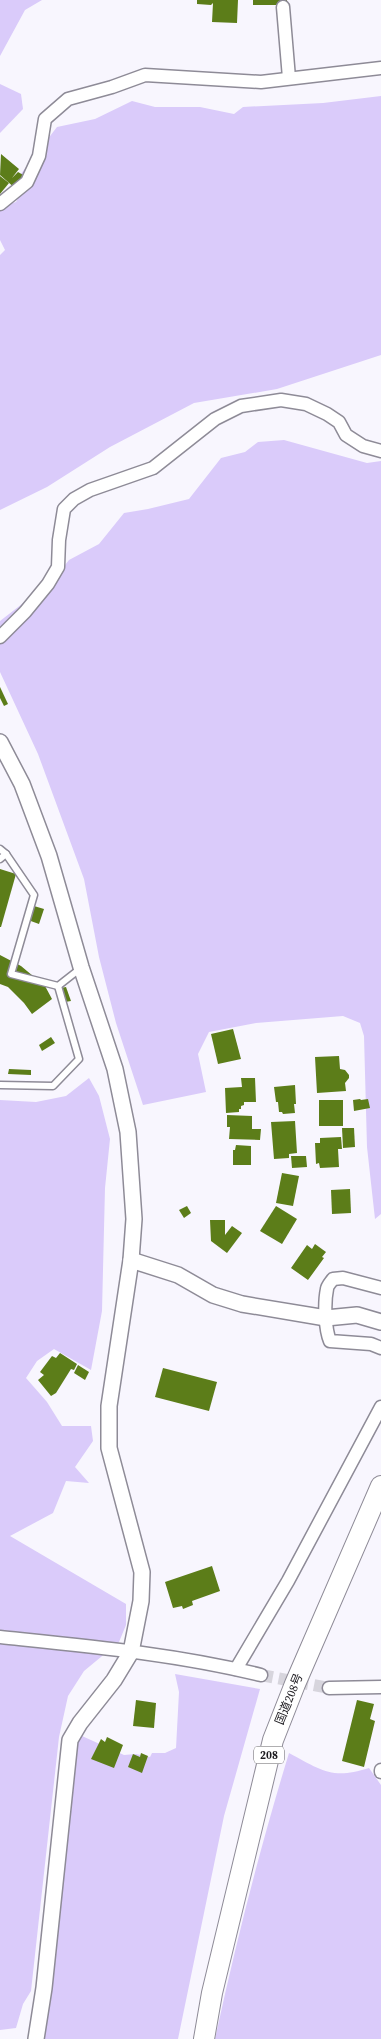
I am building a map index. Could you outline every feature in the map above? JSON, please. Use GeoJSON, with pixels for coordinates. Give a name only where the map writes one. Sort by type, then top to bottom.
{"type":"FeatureCollection","features":[{"type":"Feature","properties":{"kind":"highway","name":"国道208号"},"geometry":{"type":"LineString","coordinates":[[204,2039],[212,1993],[273,1740],[294,1684],[381,1486]]}},
{"type":"Feature","properties":{"kind":"street"},"geometry":{"type":"LineString","coordinates":[[283,7],[289,78]]}},
{"type":"Feature","properties":{"kind":"street"},"geometry":{"type":"LineString","coordinates":[[0,204],[27,182],[38,156],[45,119],[68,99],[112,87],[145,75],[260,82],[381,68]]}},
{"type":"Feature","properties":{"kind":"street"},"geometry":{"type":"LineString","coordinates":[[0,637],[25,612],[48,584],[58,567],[59,540],[64,509],[74,499],[90,490],[153,468],[215,419],[241,406],[281,400],[306,404],[328,414],[339,422],[346,435],[363,446],[381,451]]}},
{"type":"Feature","properties":{"kind":"street"},"geometry":{"type":"LineString","coordinates":[[0,742],[22,784],[49,856],[81,967],[115,1069],[128,1132],[134,1219],[131,1260],[109,1406],[109,1448],[142,1572],[141,1602],[131,1652],[114,1680],[80,1723],[70,1740],[44,1988],[36,2039]]}},
{"type":"Feature","properties":{"kind":"street"},"geometry":{"type":"LineString","coordinates":[[131,1260],[178,1275],[213,1295],[242,1304],[326,1318],[357,1315],[381,1322]]}},
{"type":"Feature","properties":{"kind":"street"},"geometry":{"type":"LineString","coordinates":[[381,1288],[343,1278],[333,1279],[327,1288],[326,1318],[326,1332],[330,1341],[371,1344],[381,1348]]}},
{"type":"Feature","properties":{"kind":"street"},"geometry":{"type":"LineString","coordinates":[[236,1669],[288,1581],[381,1407]]}},
{"type":"Feature","properties":{"kind":"street"},"geometry":{"type":"LineString","coordinates":[[0,1637],[131,1652],[236,1669],[261,1675]]}},
{"type":"Feature","properties":{"kind":"street"},"geometry":{"type":"LineString","coordinates":[[329,1688],[381,1687]]}},
{"type":"Feature","properties":{"kind":"lane"},"geometry":{"type":"LineString","coordinates":[[0,849],[6,854],[34,895],[12,974],[58,986]]}},
{"type":"Feature","properties":{"kind":"lane"},"geometry":{"type":"LineString","coordinates":[[0,859],[6,854]]}},
{"type":"Feature","properties":{"kind":"lane"},"geometry":{"type":"LineString","coordinates":[[58,986],[81,967]]}},
{"type":"Feature","properties":{"kind":"lane"},"geometry":{"type":"LineString","coordinates":[[0,1085],[53,1086],[79,1059],[58,986]]}},
{"type":"Feature","properties":{"kind":"shaded area"},"geometry":{"type":"Polygon","coordinates":[[[0,0],[42,0],[25,10],[0,56],[0,0]]]}},
{"type":"Feature","properties":{"kind":"shaded area"},"geometry":{"type":"Polygon","coordinates":[[[0,84],[21,94],[23,109],[0,133],[0,84]]]}},
{"type":"Feature","properties":{"kind":"shaded area"},"geometry":{"type":"Polygon","coordinates":[[[381,96],[381,355],[277,389],[194,403],[110,447],[47,487],[0,510],[0,255],[5,250],[0,240],[0,207],[16,202],[20,194],[20,175],[57,127],[95,119],[132,101],[155,107],[200,107],[234,114],[243,107],[323,103],[381,96]]]}},
{"type":"Feature","properties":{"kind":"shaded area"},"geometry":{"type":"Polygon","coordinates":[[[284,440],[367,463],[381,461],[381,1214],[375,1219],[367,1147],[364,1036],[360,1023],[343,1016],[256,1023],[209,1032],[198,1054],[206,1092],[143,1105],[116,1023],[99,957],[84,879],[38,754],[0,672],[0,621],[53,580],[69,560],[99,544],[124,513],[189,499],[221,458],[245,452],[258,442],[284,440]]]}},
{"type":"Feature","properties":{"kind":"shaded area"},"geometry":{"type":"Polygon","coordinates":[[[89,1078],[99,1096],[110,1139],[105,1188],[102,1311],[91,1370],[54,1349],[37,1361],[26,1378],[47,1402],[62,1426],[91,1426],[93,1441],[75,1467],[89,1483],[66,1481],[53,1513],[10,1536],[126,1604],[126,1625],[119,1642],[84,1671],[68,1696],[59,1737],[31,1991],[23,2004],[16,2028],[0,2030],[0,1100],[36,1102],[66,1096],[89,1078]]]}},
{"type":"Feature","properties":{"kind":"shaded area"},"geometry":{"type":"Polygon","coordinates":[[[175,1674],[260,1689],[224,1816],[178,2039],[44,2039],[73,1758],[79,1739],[82,1736],[124,1755],[136,1754],[150,1757],[152,1753],[165,1753],[176,1748],[179,1692],[175,1674]]]}},
{"type":"Feature","properties":{"kind":"shaded area"},"geometry":{"type":"Polygon","coordinates":[[[289,1753],[319,1768],[336,1773],[369,1768],[381,1785],[381,2039],[215,2039],[249,1895],[289,1753]]]}},
{"type":"Feature","properties":{"kind":"building"},"geometry":{"type":"Polygon","coordinates":[[[197,0],[238,0],[237,23],[212,22],[213,3],[211,5],[197,4],[197,0]]]}},
{"type":"Feature","properties":{"kind":"building"},"geometry":{"type":"Polygon","coordinates":[[[253,0],[287,0],[287,5],[253,5],[253,0]]]}},
{"type":"Feature","properties":{"kind":"building"},"geometry":{"type":"Polygon","coordinates":[[[1,154],[19,169],[12,178],[18,172],[25,176],[16,189],[0,175],[1,154]]]}},
{"type":"Feature","properties":{"kind":"building"},"geometry":{"type":"Polygon","coordinates":[[[0,176],[9,183],[0,194],[0,176]]]}},
{"type":"Feature","properties":{"kind":"building"},"geometry":{"type":"Polygon","coordinates":[[[0,687],[8,704],[4,706],[0,698],[0,687]]]}},
{"type":"Feature","properties":{"kind":"building"},"geometry":{"type":"Polygon","coordinates":[[[0,869],[16,874],[1,927],[0,927],[0,869]]]}},
{"type":"Feature","properties":{"kind":"building"},"geometry":{"type":"Polygon","coordinates":[[[34,906],[44,909],[39,924],[28,920],[34,906]]]}},
{"type":"Feature","properties":{"kind":"building"},"geometry":{"type":"Polygon","coordinates":[[[0,955],[21,966],[45,986],[52,999],[32,1014],[8,987],[0,984],[0,955]]]}},
{"type":"Feature","properties":{"kind":"building"},"geometry":{"type":"Polygon","coordinates":[[[66,987],[71,1001],[65,1002],[61,988],[66,987]]]}},
{"type":"Feature","properties":{"kind":"building"},"geometry":{"type":"Polygon","coordinates":[[[233,1029],[241,1059],[218,1064],[211,1034],[233,1029]]]}},
{"type":"Feature","properties":{"kind":"building"},"geometry":{"type":"Polygon","coordinates":[[[51,1037],[55,1043],[42,1051],[39,1045],[51,1037]]]}},
{"type":"Feature","properties":{"kind":"building"},"geometry":{"type":"Polygon","coordinates":[[[339,1056],[340,1069],[345,1070],[349,1075],[345,1083],[346,1091],[317,1093],[315,1057],[339,1056]]]}},
{"type":"Feature","properties":{"kind":"building"},"geometry":{"type":"Polygon","coordinates":[[[9,1069],[31,1070],[31,1075],[8,1074],[9,1069]]]}},
{"type":"Feature","properties":{"kind":"building"},"geometry":{"type":"Polygon","coordinates":[[[241,1078],[255,1078],[256,1102],[244,1102],[239,1112],[226,1113],[225,1088],[242,1087],[241,1078]]]}},
{"type":"Feature","properties":{"kind":"building"},"geometry":{"type":"Polygon","coordinates":[[[295,1085],[295,1113],[283,1114],[279,1112],[274,1087],[295,1085]]]}},
{"type":"Feature","properties":{"kind":"building"},"geometry":{"type":"Polygon","coordinates":[[[368,1099],[370,1108],[354,1111],[353,1100],[368,1099]]]}},
{"type":"Feature","properties":{"kind":"building"},"geometry":{"type":"Polygon","coordinates":[[[319,1100],[343,1100],[343,1126],[319,1126],[319,1100]]]}},
{"type":"Feature","properties":{"kind":"building"},"geometry":{"type":"Polygon","coordinates":[[[227,1115],[252,1116],[252,1129],[261,1129],[260,1140],[229,1139],[230,1127],[227,1127],[227,1115]]]}},
{"type":"Feature","properties":{"kind":"building"},"geometry":{"type":"Polygon","coordinates":[[[295,1121],[297,1153],[289,1154],[289,1158],[274,1159],[271,1122],[295,1121]]]}},
{"type":"Feature","properties":{"kind":"building"},"geometry":{"type":"Polygon","coordinates":[[[342,1128],[354,1128],[355,1147],[343,1148],[342,1128]]]}},
{"type":"Feature","properties":{"kind":"building"},"geometry":{"type":"Polygon","coordinates":[[[341,1137],[342,1149],[338,1149],[339,1167],[320,1168],[319,1163],[316,1164],[315,1143],[320,1143],[320,1138],[341,1137]]]}},
{"type":"Feature","properties":{"kind":"building"},"geometry":{"type":"Polygon","coordinates":[[[236,1145],[251,1146],[251,1165],[233,1165],[233,1150],[235,1150],[236,1145]]]}},
{"type":"Feature","properties":{"kind":"building"},"geometry":{"type":"Polygon","coordinates":[[[291,1156],[306,1156],[307,1167],[292,1168],[291,1156]]]}},
{"type":"Feature","properties":{"kind":"building"},"geometry":{"type":"Polygon","coordinates":[[[282,1173],[299,1176],[293,1206],[276,1203],[282,1173]]]}},
{"type":"Feature","properties":{"kind":"building"},"geometry":{"type":"Polygon","coordinates":[[[350,1189],[351,1213],[332,1214],[331,1190],[350,1189]]]}},
{"type":"Feature","properties":{"kind":"building"},"geometry":{"type":"Polygon","coordinates":[[[187,1206],[191,1213],[184,1218],[179,1210],[187,1206]]]}},
{"type":"Feature","properties":{"kind":"building"},"geometry":{"type":"Polygon","coordinates":[[[276,1206],[297,1219],[282,1244],[260,1231],[276,1206]]]}},
{"type":"Feature","properties":{"kind":"building"},"geometry":{"type":"Polygon","coordinates":[[[210,1220],[225,1220],[225,1235],[232,1226],[242,1233],[227,1253],[211,1241],[210,1220]]]}},
{"type":"Feature","properties":{"kind":"building"},"geometry":{"type":"Polygon","coordinates":[[[315,1244],[326,1252],[322,1257],[324,1258],[308,1280],[291,1268],[307,1245],[312,1249],[315,1244]]]}},
{"type":"Feature","properties":{"kind":"building"},"geometry":{"type":"Polygon","coordinates":[[[60,1353],[77,1364],[74,1370],[71,1369],[56,1393],[51,1396],[38,1380],[44,1375],[40,1372],[52,1356],[56,1358],[60,1353]]]}},
{"type":"Feature","properties":{"kind":"building"},"geometry":{"type":"Polygon","coordinates":[[[78,1365],[89,1372],[85,1380],[74,1373],[78,1365]]]}},
{"type":"Feature","properties":{"kind":"building"},"geometry":{"type":"Polygon","coordinates":[[[163,1368],[217,1382],[209,1411],[155,1397],[163,1368]]]}},
{"type":"Feature","properties":{"kind":"building"},"geometry":{"type":"Polygon","coordinates":[[[212,1566],[220,1591],[192,1601],[193,1605],[183,1609],[182,1606],[173,1608],[165,1582],[212,1566]]]}},
{"type":"Feature","properties":{"kind":"building"},"geometry":{"type":"Polygon","coordinates":[[[136,1700],[156,1703],[154,1728],[133,1726],[136,1700]]]}},
{"type":"Feature","properties":{"kind":"building"},"geometry":{"type":"Polygon","coordinates":[[[357,1700],[374,1704],[370,1719],[375,1721],[364,1767],[342,1761],[357,1700]]]}},
{"type":"Feature","properties":{"kind":"building"},"geometry":{"type":"Polygon","coordinates":[[[107,1737],[123,1745],[114,1768],[91,1759],[101,1739],[105,1742],[107,1737]]]}},
{"type":"Feature","properties":{"kind":"building"},"geometry":{"type":"Polygon","coordinates":[[[141,1753],[148,1756],[142,1773],[128,1767],[133,1754],[140,1757],[141,1753]]]}},
{"type":"Feature","properties":{"kind":"tunnel"},"geometry":{"type":"LineString","coordinates":[[261,1675],[329,1688]]}}]}
